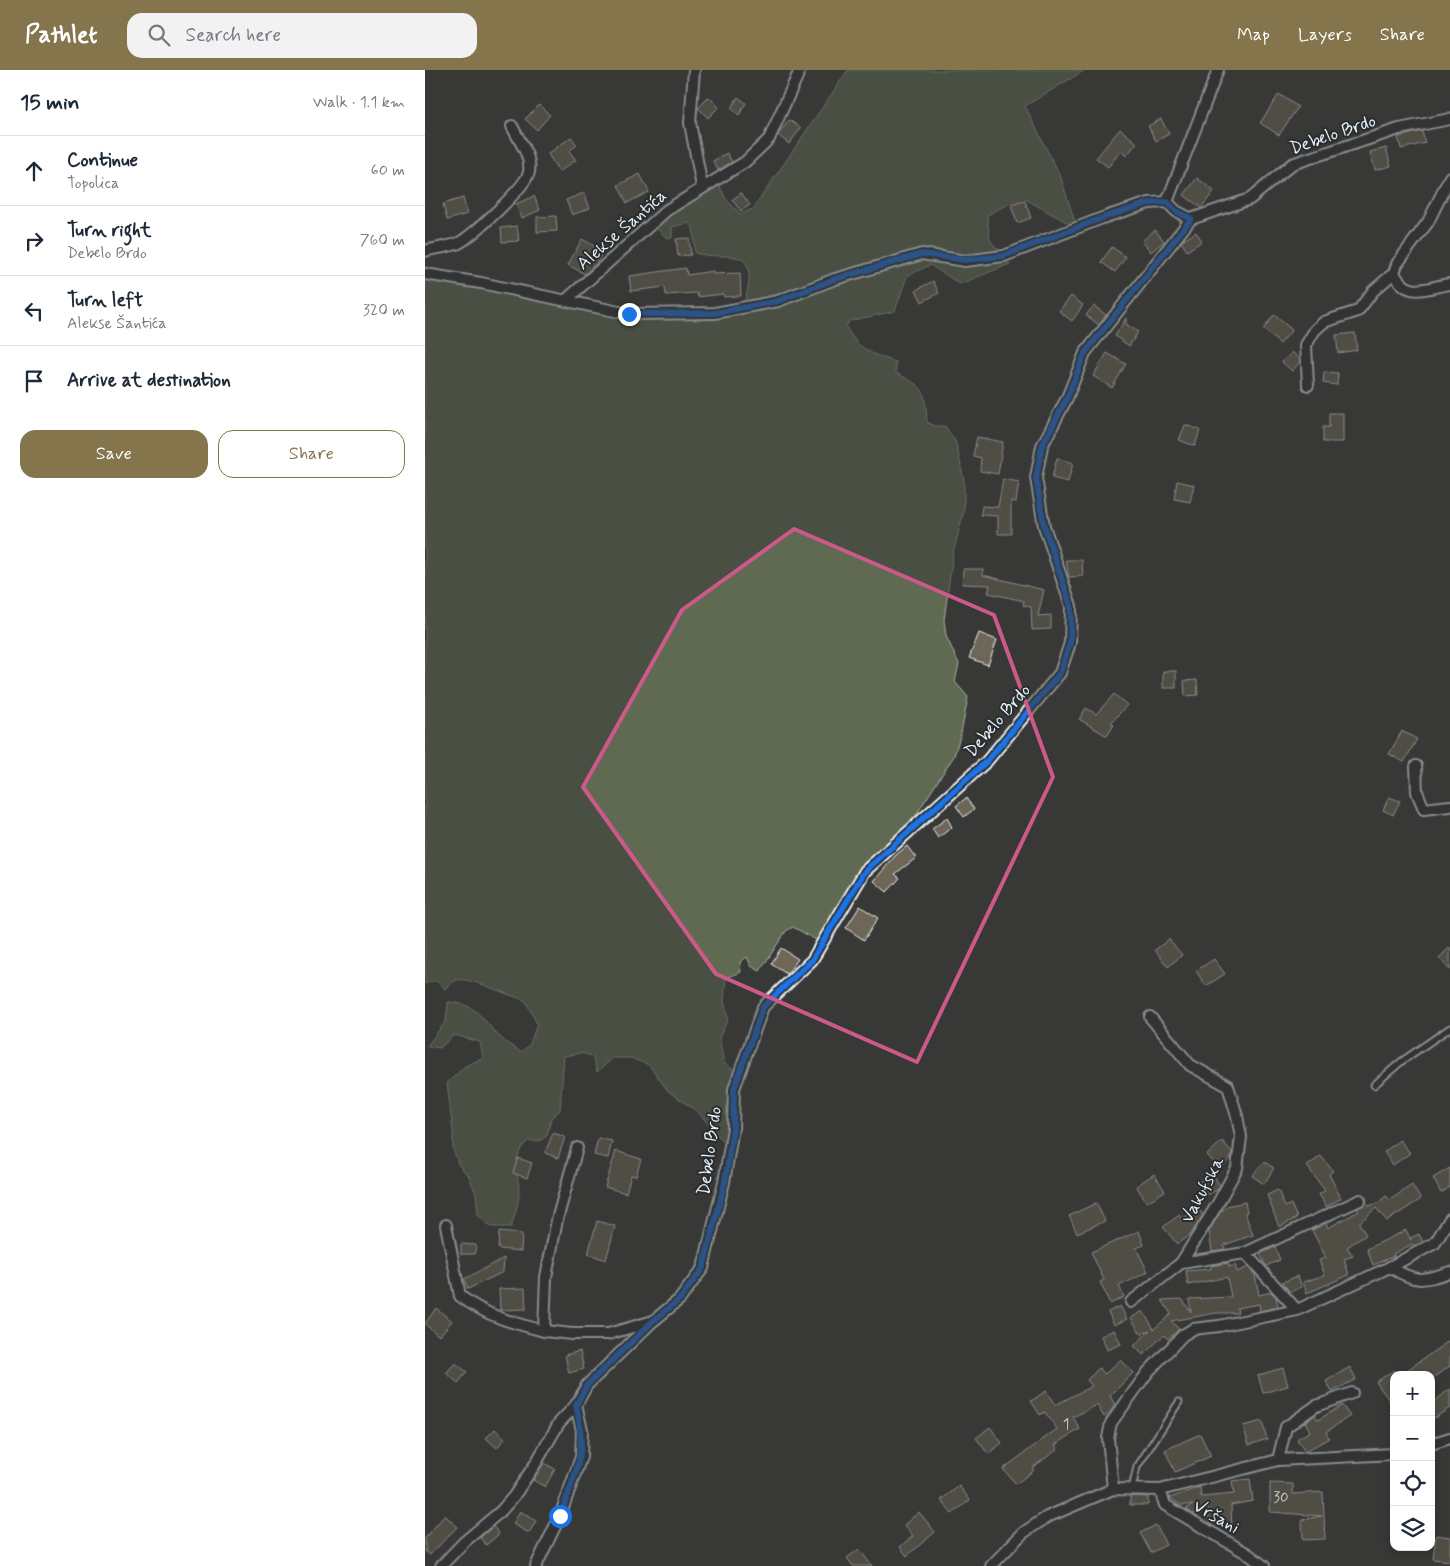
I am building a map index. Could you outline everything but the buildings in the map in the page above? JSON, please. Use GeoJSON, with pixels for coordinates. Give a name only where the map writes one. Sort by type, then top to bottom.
{"type":"FeatureCollection","features":[{"type":"Feature","properties":{"kind":"street"},"geometry":{"type":"LineString","coordinates":[[694,70],[690,123],[702,187]]}},
{"type":"Feature","properties":{"kind":"street","name":"Alekse Šantića"},"geometry":{"type":"LineString","coordinates":[[566,300],[667,210],[745,162],[769,139],[800,70]]}},
{"type":"Feature","properties":{"kind":"street"},"geometry":{"type":"LineString","coordinates":[[1167,202],[1218,70]]}},
{"type":"Feature","properties":{"kind":"street","name":"Debelo Brdo"},"geometry":{"type":"LineString","coordinates":[[441,1566],[464,1542],[501,1511],[514,1496],[559,1423],[576,1405],[587,1385],[652,1322],[680,1299],[703,1268],[725,1182],[733,1128],[734,1089],[763,1007],[812,960],[865,871],[987,761],[1060,673],[1070,643],[1071,606],[1044,526],[1036,478],[1042,446],[1067,398],[1085,353],[1191,219],[1250,199],[1292,164],[1399,129],[1450,118]]}},
{"type":"Feature","properties":{"kind":"street"},"geometry":{"type":"LineString","coordinates":[[425,251],[458,243],[473,233],[497,210],[529,174],[529,161],[512,126]]}},
{"type":"Feature","properties":{"kind":"street"},"geometry":{"type":"LineString","coordinates":[[1309,385],[1306,345],[1315,330],[1324,322],[1358,311],[1373,291],[1394,273],[1397,264],[1428,222],[1450,177]]}},
{"type":"Feature","properties":{"kind":"street"},"geometry":{"type":"LineString","coordinates":[[425,274],[481,282],[629,314],[715,313],[778,301],[835,279],[922,254],[965,260],[1003,256],[1114,214],[1149,203],[1167,202],[1176,211],[1191,219]]}},
{"type":"Feature","properties":{"kind":"street"},"geometry":{"type":"LineString","coordinates":[[1394,273],[1399,283],[1409,289],[1422,291],[1450,284]]}},
{"type":"Feature","properties":{"kind":"street"},"geometry":{"type":"LineString","coordinates":[[1416,766],[1417,792],[1424,809],[1450,806]]}},
{"type":"Feature","properties":{"kind":"street","name":"Vakufska"},"geometry":{"type":"LineString","coordinates":[[1131,1302],[1181,1263],[1217,1205],[1237,1168],[1241,1137],[1228,1086],[1190,1065],[1150,1017]]}},
{"type":"Feature","properties":{"kind":"street"},"geometry":{"type":"LineString","coordinates":[[544,1331],[546,1277],[557,1220],[577,1148]]}},
{"type":"Feature","properties":{"kind":"street","name":"Vakufska"},"geometry":{"type":"LineString","coordinates":[[1181,1263],[1245,1253],[1360,1200]]}},
{"type":"Feature","properties":{"kind":"street"},"geometry":{"type":"LineString","coordinates":[[991,1566],[1023,1533],[1047,1517],[1113,1490],[1108,1438],[1111,1422],[1148,1372],[1183,1335],[1193,1329],[1219,1326],[1297,1310],[1390,1267],[1435,1243],[1450,1219]]}},
{"type":"Feature","properties":{"kind":"street","name":"Debelo Brdo"},"geometry":{"type":"LineString","coordinates":[[447,1225],[460,1296],[486,1313],[544,1331],[572,1334],[608,1334],[652,1322]]}},
{"type":"Feature","properties":{"kind":"street"},"geometry":{"type":"LineString","coordinates":[[1245,1253],[1297,1310]]}},
{"type":"Feature","properties":{"kind":"street"},"geometry":{"type":"LineString","coordinates":[[1390,1267],[1404,1276],[1423,1280],[1450,1272]]}},
{"type":"Feature","properties":{"kind":"street"},"geometry":{"type":"LineString","coordinates":[[1278,1460],[1286,1427],[1316,1406],[1352,1393]]}},
{"type":"Feature","properties":{"kind":"street"},"geometry":{"type":"LineString","coordinates":[[535,1566],[560,1516],[581,1457],[582,1430],[576,1405]]}},
{"type":"Feature","properties":{"kind":"street"},"geometry":{"type":"LineString","coordinates":[[1435,1443],[1450,1438]]}},
{"type":"Feature","properties":{"kind":"street","name":"Vršani"},"geometry":{"type":"LineString","coordinates":[[1113,1490],[1160,1490],[1278,1460],[1390,1454]]}},
{"type":"Feature","properties":{"kind":"street","name":"Vršani"},"geometry":{"type":"LineString","coordinates":[[1160,1490],[1165,1505],[1247,1554],[1263,1566]]}},
{"type":"Feature","properties":{"kind":"lane"},"geometry":{"type":"LineString","coordinates":[[1374,1085],[1402,1062],[1450,1028]]}},
{"type":"Feature","properties":{"kind":"lane"},"geometry":{"type":"LineString","coordinates":[[1132,1490],[1137,1467],[1179,1402]]}},
{"type":"Feature","properties":{"kind":"highlighted area"},"geometry":{"type":"Polygon","coordinates":[[[794,529],[994,615],[1053,777],[917,1062],[716,974],[583,787],[682,610],[794,529]]]}},
{"type":"Feature","properties":{"kind":"green space"},"geometry":{"type":"Polygon","coordinates":[[[848,70],[1085,70],[1025,106],[1061,178],[1077,228],[1025,199],[1009,204],[987,215],[990,240],[1010,264],[960,284],[930,265],[907,276],[895,311],[849,321],[846,327],[861,346],[879,356],[896,362],[896,373],[913,382],[922,391],[926,403],[927,422],[935,426],[945,426],[956,443],[964,480],[964,511],[953,553],[944,620],[946,636],[959,664],[955,682],[968,697],[961,733],[954,756],[907,829],[862,881],[818,941],[793,927],[786,931],[760,971],[751,966],[747,957],[740,962],[741,972],[726,978],[724,1001],[728,1019],[719,1038],[724,1063],[739,1074],[733,1128],[723,1141],[698,1112],[668,1091],[649,1065],[631,1058],[613,1058],[597,1072],[592,1056],[581,1053],[564,1056],[560,1110],[551,1118],[547,1136],[539,1141],[528,1141],[522,1147],[517,1160],[519,1196],[511,1227],[491,1227],[478,1215],[476,1194],[469,1176],[459,1166],[453,1149],[447,1083],[465,1066],[483,1058],[480,1042],[454,1035],[440,1048],[427,1046],[446,1021],[448,1002],[458,1003],[474,1010],[503,1040],[521,1052],[530,1044],[537,1024],[525,1000],[490,987],[464,980],[454,981],[445,989],[436,981],[425,984],[425,274],[609,311],[715,313],[743,305],[747,292],[749,270],[742,259],[695,253],[693,227],[688,223],[672,227],[672,238],[667,238],[651,224],[725,174],[720,187],[726,199],[740,214],[753,209],[848,70]]]}},
{"type":"Feature","properties":{"kind":"route"},"geometry":{"type":"LineString","coordinates":[[560,1516],[581,1457],[582,1430],[576,1405],[587,1385],[628,1344],[680,1299],[703,1268],[725,1182],[733,1128],[734,1089],[763,1007],[812,960],[865,871],[987,761],[1060,673],[1070,643],[1071,606],[1044,526],[1036,478],[1042,446],[1067,398],[1085,353],[1125,300],[1191,219],[1176,211],[1167,202],[1149,203],[1105,217],[1003,256],[965,260],[922,254],[835,279],[778,301],[715,313],[629,314]]}}]}
